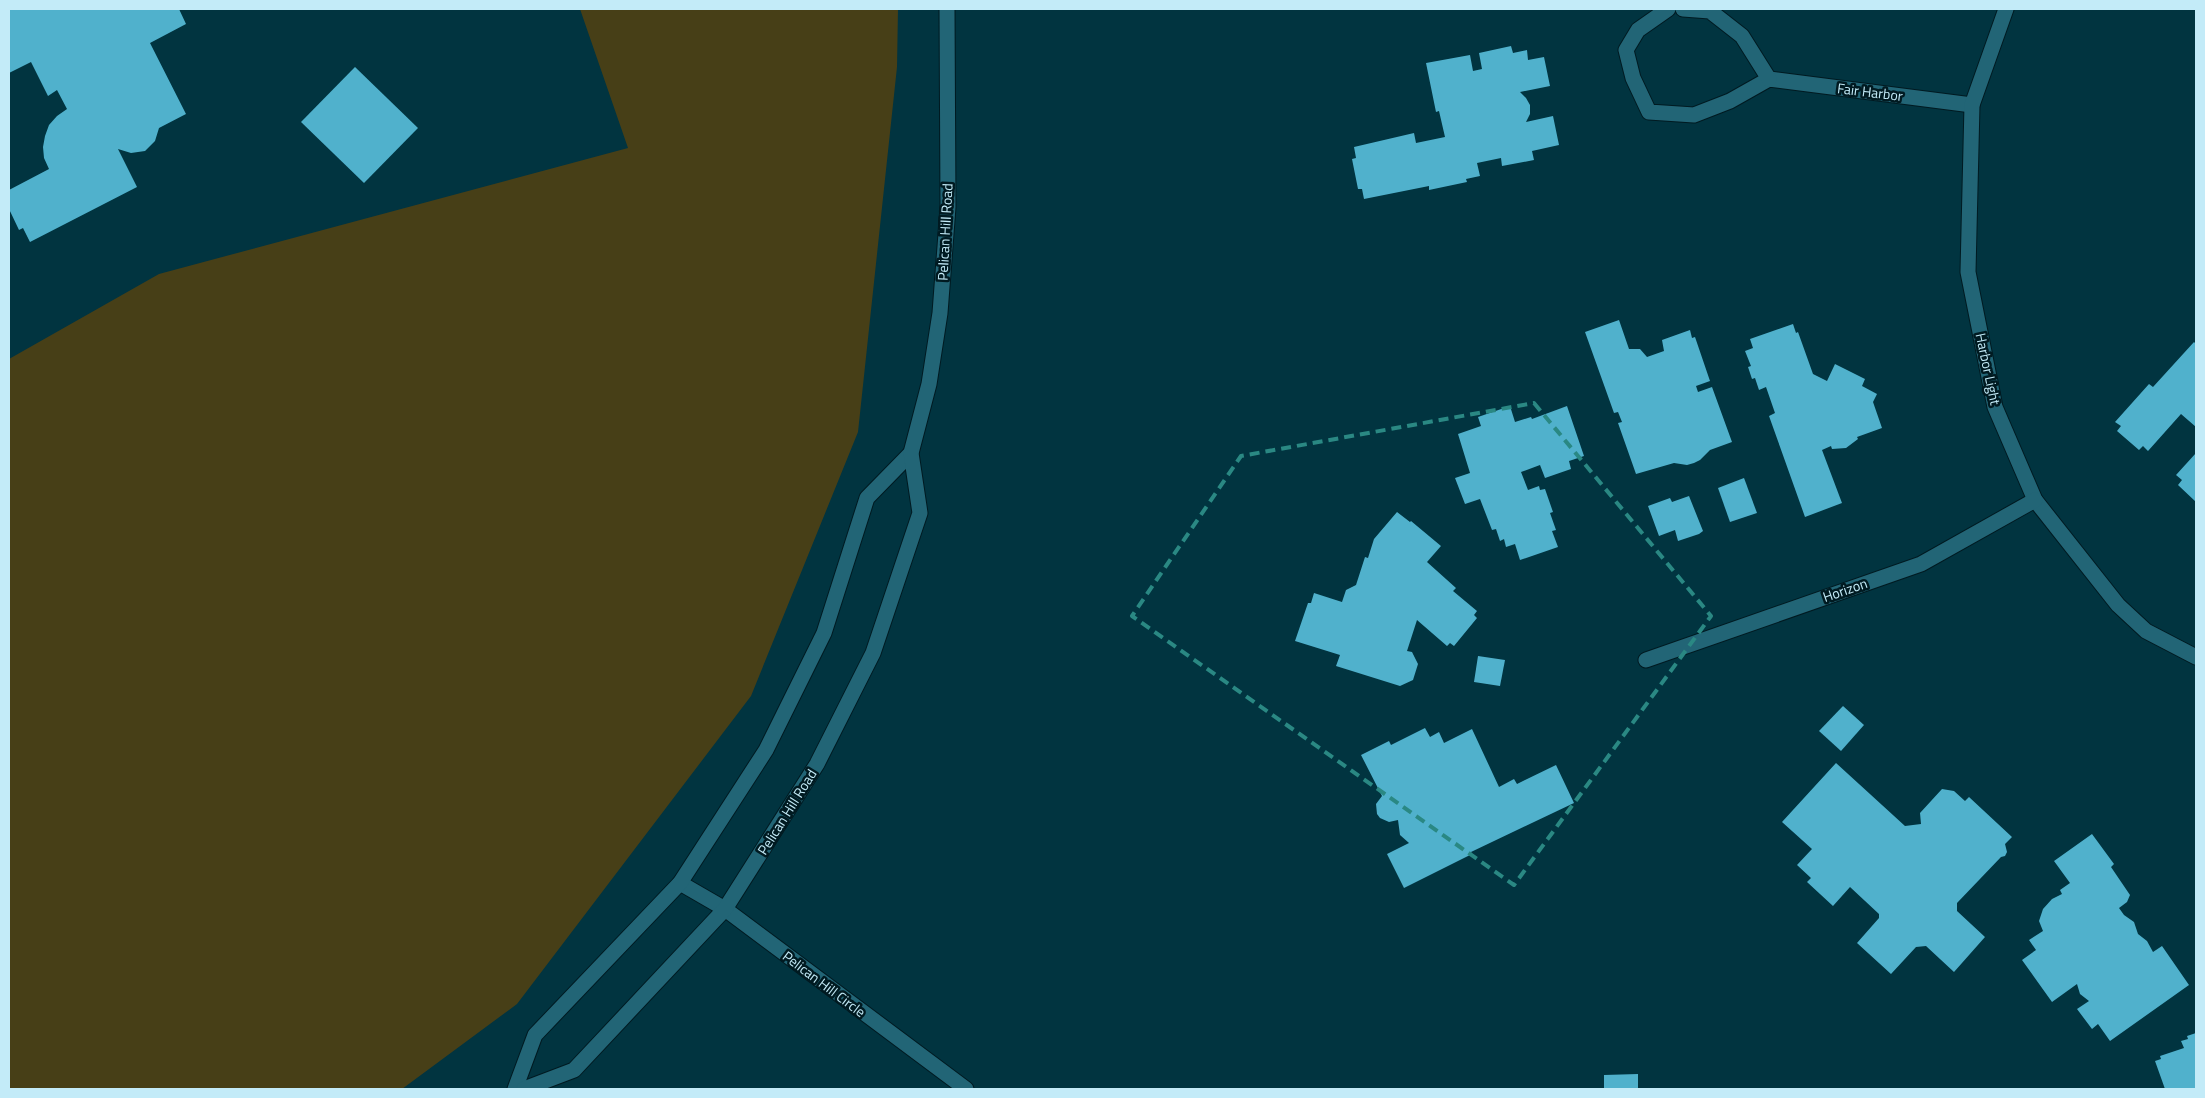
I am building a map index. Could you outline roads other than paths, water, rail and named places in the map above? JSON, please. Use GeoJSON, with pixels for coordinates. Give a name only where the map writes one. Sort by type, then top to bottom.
{"type":"FeatureCollection","features":[{"type":"Feature","properties":{"kind":"street","name":"Pelican Hill Road"},"geometry":{"type":"LineString","coordinates":[[524,1089],[574,1070],[724,909],[817,764],[873,653],[920,513],[911,453],[929,384],[940,313],[948,207],[947,9]]}},
{"type":"Feature","properties":{"kind":"street"},"geometry":{"type":"LineString","coordinates":[[1668,9],[1638,30],[1626,50],[1633,78],[1649,112],[1694,115],[1730,101],[1769,79],[1742,36],[1710,11],[1683,9]]}},
{"type":"Feature","properties":{"kind":"street","name":"Harbor Light"},"geometry":{"type":"LineString","coordinates":[[2006,9],[1972,105],[1968,272],[1995,407],[2035,500],[2118,605],[2146,632],[2196,656]]}},
{"type":"Feature","properties":{"kind":"street","name":"Fair Harbor"},"geometry":{"type":"LineString","coordinates":[[1769,79],[1972,105]]}},
{"type":"Feature","properties":{"kind":"street","name":"Pelican Hill Road"},"geometry":{"type":"LineString","coordinates":[[515,1089],[535,1036],[680,883],[766,750],[824,632],[867,498],[911,453]]}},
{"type":"Feature","properties":{"kind":"street","name":"Horizon"},"geometry":{"type":"LineString","coordinates":[[1646,660],[1921,564],[2035,500]]}},
{"type":"Feature","properties":{"kind":"street","name":"Pelican Hill Circle"},"geometry":{"type":"LineString","coordinates":[[680,883],[724,909],[966,1089]]}}]}
